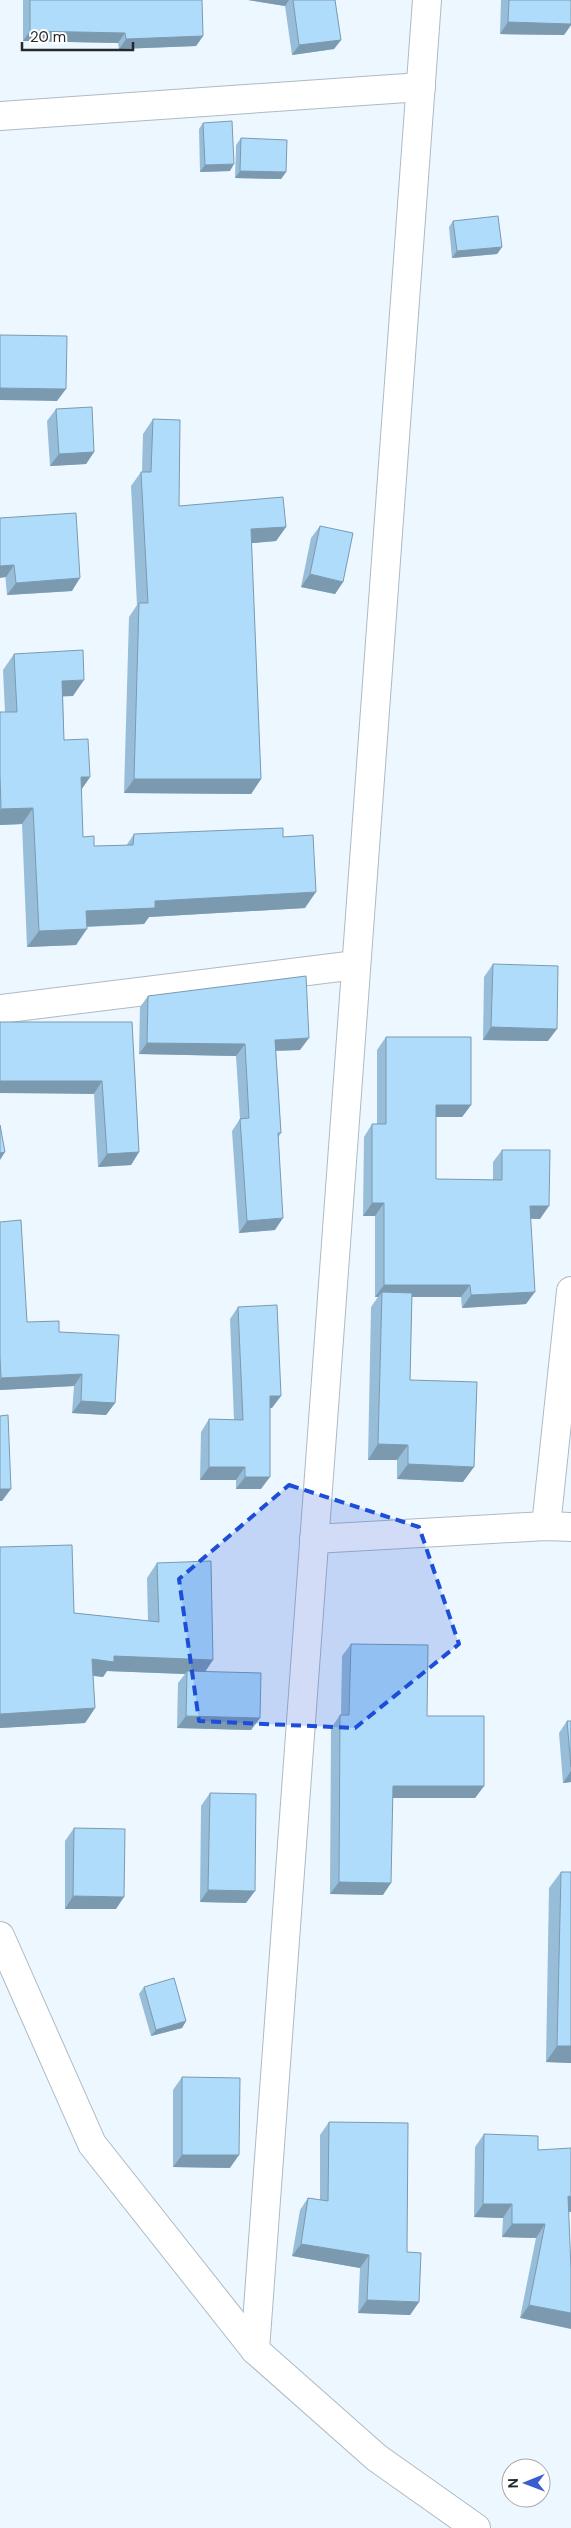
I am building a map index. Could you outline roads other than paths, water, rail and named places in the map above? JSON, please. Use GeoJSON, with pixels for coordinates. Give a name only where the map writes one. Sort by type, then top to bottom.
{"type":"FeatureCollection","features":[{"type":"Feature","properties":{"kind":"street"},"geometry":{"type":"LineString","coordinates":[[255,2350],[427,0]]}},
{"type":"Feature","properties":{"kind":"street"},"geometry":{"type":"LineString","coordinates":[[0,116],[421,87]]}},
{"type":"Feature","properties":{"kind":"street"},"geometry":{"type":"LineString","coordinates":[[0,1009],[356,965]]}},
{"type":"Feature","properties":{"kind":"street"},"geometry":{"type":"LineString","coordinates":[[314,1539],[558,1527],[571,1291]]}},
{"type":"Feature","properties":{"kind":"street"},"geometry":{"type":"LineString","coordinates":[[0,1936],[92,2144],[255,2350],[377,2458],[476,2528]]}}]}
